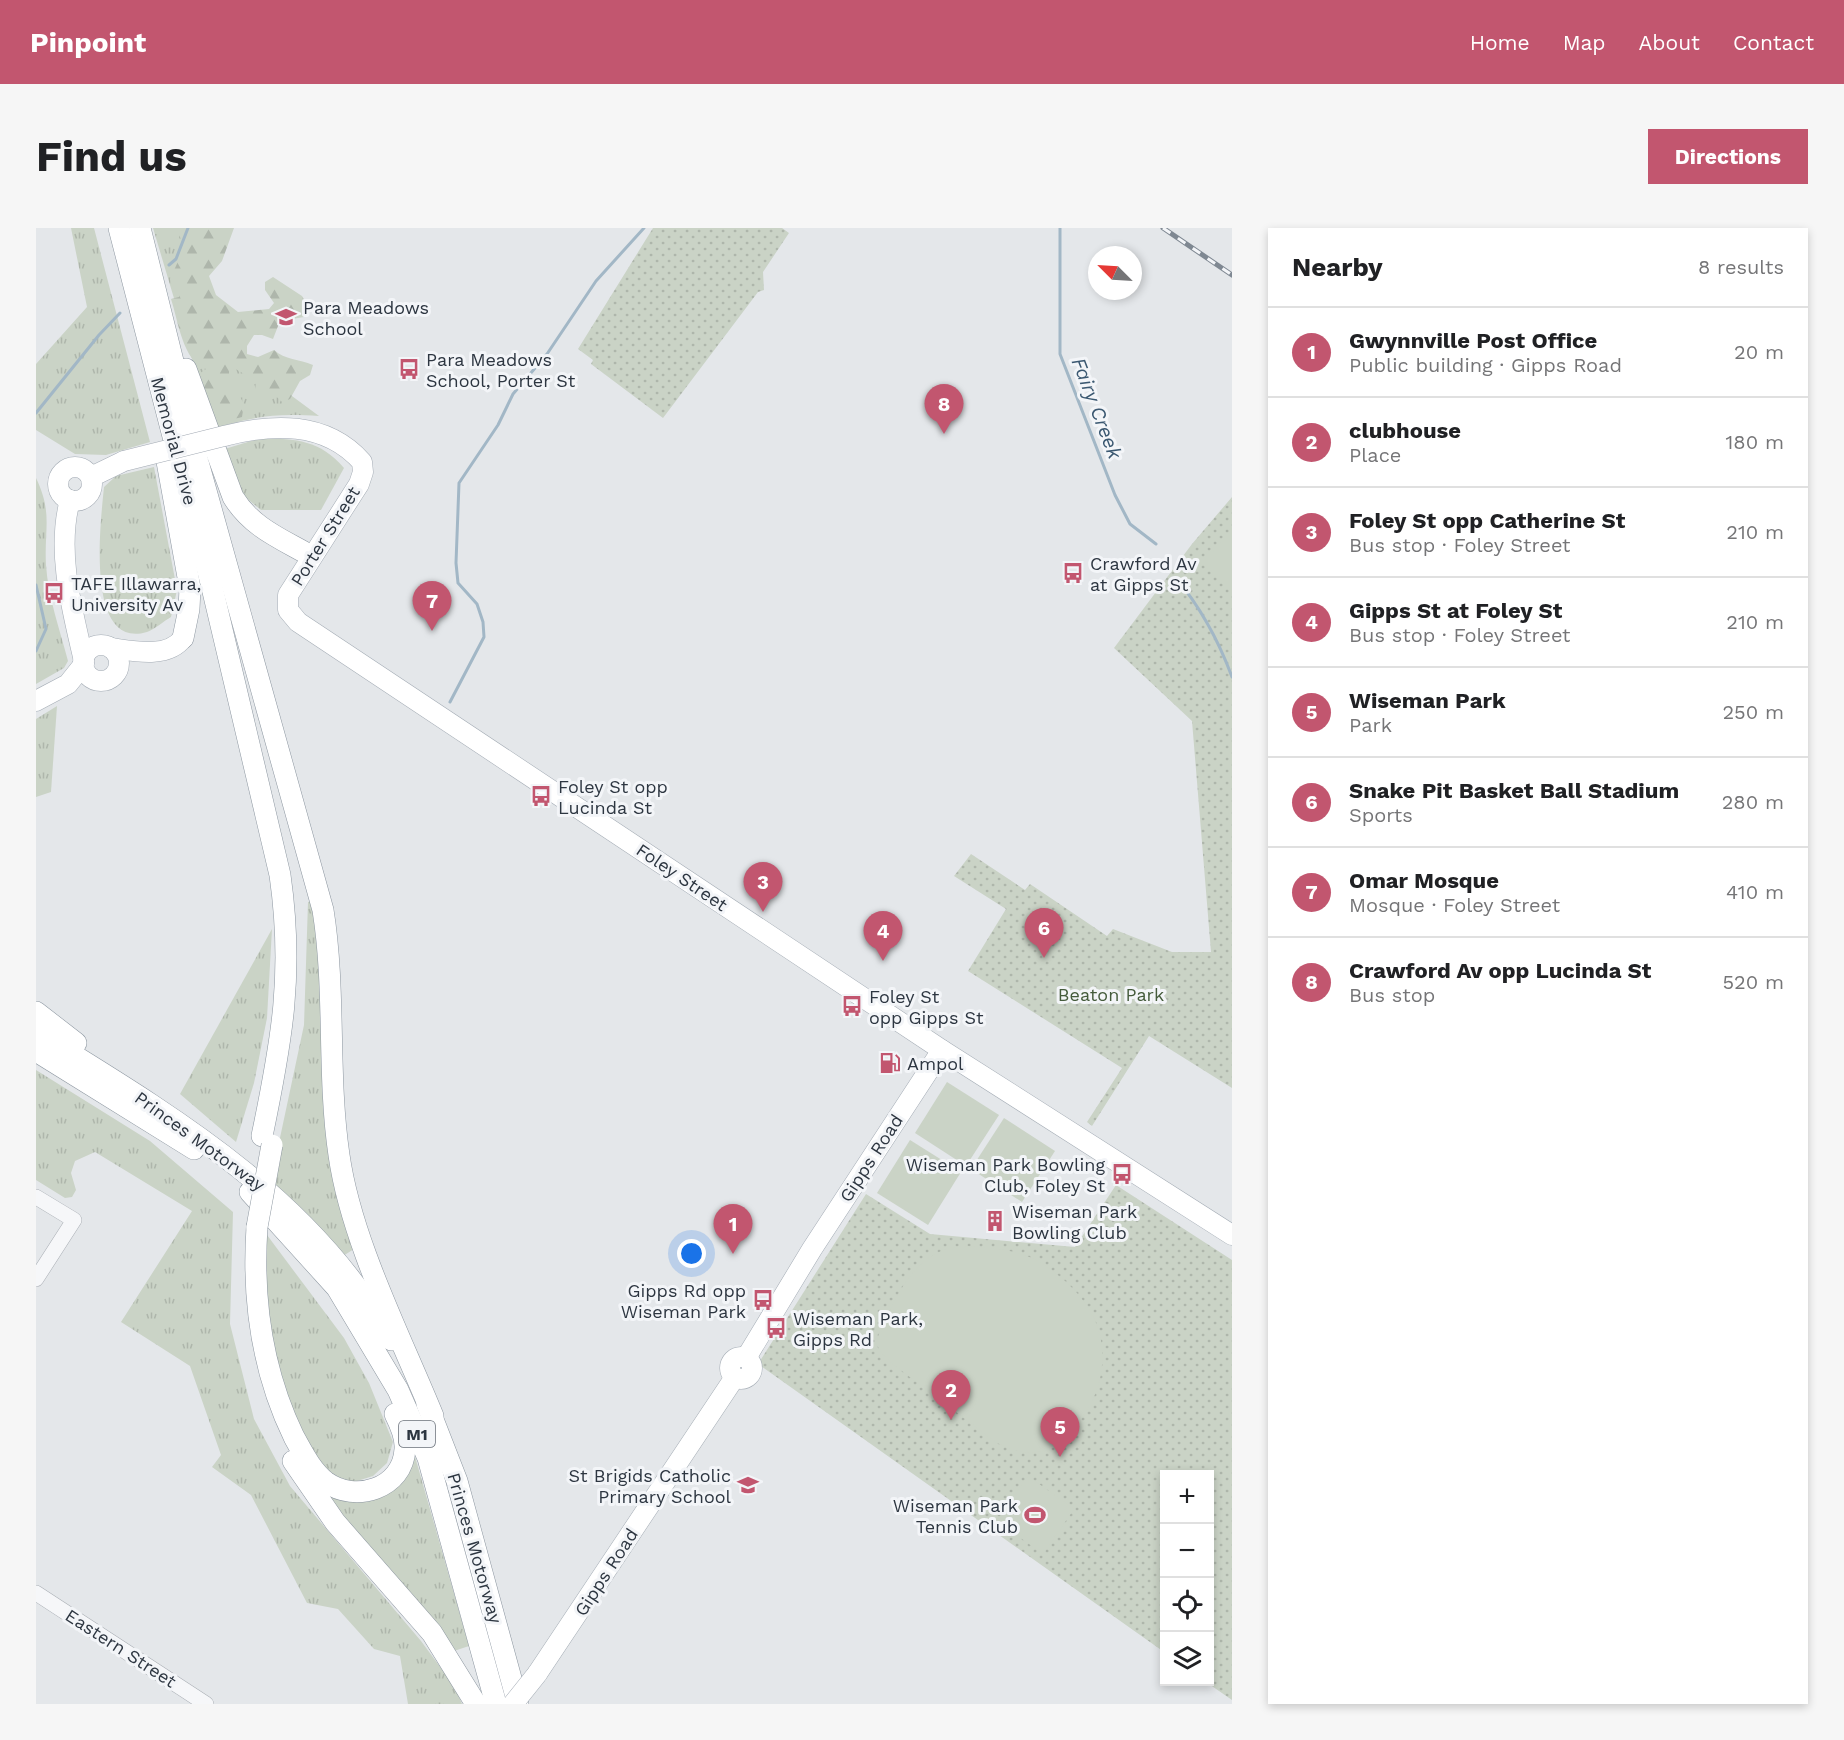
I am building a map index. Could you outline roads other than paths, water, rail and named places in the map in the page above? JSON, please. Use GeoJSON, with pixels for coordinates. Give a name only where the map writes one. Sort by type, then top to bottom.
{"type":"FeatureCollection","features":[{"type":"Feature","properties":{"kind":"highway","name":"Memorial Drive"},"geometry":{"type":"LineString","coordinates":[[120,228],[228,655],[275,853],[285,908],[288,968],[286,999],[267,1140]]}},
{"type":"Feature","properties":{"kind":"highway","name":"Memorial Drive"},"geometry":{"type":"LineString","coordinates":[[140,228],[198,462],[249,648]]}},
{"type":"Feature","properties":{"kind":"highway"},"geometry":{"type":"LineString","coordinates":[[164,318],[199,398],[233,497],[240,509],[259,527],[311,556]]}},
{"type":"Feature","properties":{"kind":"highway"},"geometry":{"type":"LineString","coordinates":[[143,322],[190,588],[189,609],[183,638]]}},
{"type":"Feature","properties":{"kind":"highway"},"geometry":{"type":"LineString","coordinates":[[249,648],[300,937],[300,972],[295,1032],[267,1140],[244,1273],[247,1318],[254,1363],[274,1423],[291,1457],[320,1503],[432,1633],[476,1704]]}},
{"type":"Feature","properties":{"kind":"highway"},"geometry":{"type":"LineString","coordinates":[[249,648],[323,910],[330,965],[335,1121],[346,1196],[358,1233],[433,1416]]}},
{"type":"Feature","properties":{"kind":"highway"},"geometry":{"type":"LineString","coordinates":[[36,1012],[170,1115]]}},
{"type":"Feature","properties":{"kind":"highway","name":"Princes Motorway"},"geometry":{"type":"LineString","coordinates":[[36,1032],[170,1115],[228,1157],[262,1185],[323,1246],[367,1302],[433,1416],[457,1481],[518,1704]]}},
{"type":"Feature","properties":{"kind":"highway","name":"Princes Motorway"},"geometry":{"type":"LineString","coordinates":[[36,1051],[194,1148],[255,1215],[337,1288],[398,1390],[428,1458],[496,1704]]}},
{"type":"Feature","properties":{"kind":"highway"},"geometry":{"type":"LineString","coordinates":[[255,1215],[281,1236],[340,1313],[397,1418],[405,1441],[404,1457],[396,1473],[379,1488],[356,1493],[340,1490],[325,1481],[306,1458],[287,1422],[277,1398],[262,1343],[255,1280],[255,1215]]}},
{"type":"Feature","properties":{"kind":"main road","name":"Porter Street"},"geometry":{"type":"LineString","coordinates":[[91,477],[124,461],[269,426],[301,428],[333,441],[362,462],[363,472],[359,484],[288,595],[288,610]]}},
{"type":"Feature","properties":{"kind":"main road"},"geometry":{"type":"LineString","coordinates":[[79,467],[91,477],[90,493],[81,500],[70,500],[59,490],[59,479],[64,471],[79,467]]}},
{"type":"Feature","properties":{"kind":"main road"},"geometry":{"type":"LineString","coordinates":[[70,500],[64,546],[84,662],[91,677],[109,678]]}},
{"type":"Feature","properties":{"kind":"main road"},"geometry":{"type":"LineString","coordinates":[[67,573],[85,620],[117,654],[119,663],[109,678]]}},
{"type":"Feature","properties":{"kind":"main road","name":"Foley Street"},"geometry":{"type":"LineString","coordinates":[[288,610],[298,622],[942,1050],[1232,1235]]}},
{"type":"Feature","properties":{"kind":"main road"},"geometry":{"type":"LineString","coordinates":[[57,691],[109,678],[134,661],[174,646],[183,638]]}},
{"type":"Feature","properties":{"kind":"main road"},"geometry":{"type":"LineString","coordinates":[[36,701],[57,691],[72,680],[92,648],[101,645],[155,652]]}},
{"type":"Feature","properties":{"kind":"main road","name":"Gipps Road"},"geometry":{"type":"LineString","coordinates":[[513,1704],[537,1674],[735,1377],[744,1379],[751,1373],[751,1363],[746,1358],[812,1250],[942,1050]]}},
{"type":"Feature","properties":{"kind":"street"},"geometry":{"type":"LineString","coordinates":[[36,1197],[74,1220],[36,1279]]}},
{"type":"Feature","properties":{"kind":"street","name":"Eastern Street"},"geometry":{"type":"LineString","coordinates":[[36,1593],[206,1704]]}},
{"type":"Feature","properties":{"kind":"waterway"},"geometry":{"type":"LineString","coordinates":[[169,265],[176,259],[188,228]]}},
{"type":"Feature","properties":{"kind":"waterway"},"geometry":{"type":"LineString","coordinates":[[450,702],[484,637],[483,622],[477,604],[458,583],[456,563],[459,483],[498,425],[513,394],[547,354],[596,281],[644,228]]}},
{"type":"Feature","properties":{"kind":"waterway","name":"Fairy Creek"},"geometry":{"type":"LineString","coordinates":[[1060,228],[1060,354],[1115,495],[1130,524],[1156,544]]}},
{"type":"Feature","properties":{"kind":"waterway"},"geometry":{"type":"LineString","coordinates":[[36,413],[99,335],[120,313]]}},
{"type":"Feature","properties":{"kind":"waterway","name":"Fairy Creek"},"geometry":{"type":"LineString","coordinates":[[1176,578],[1208,625],[1232,677]]}},
{"type":"Feature","properties":{"kind":"waterway"},"geometry":{"type":"LineString","coordinates":[[36,585],[46,629],[36,651]]}},
{"type":"Feature","properties":{"kind":"railway"},"geometry":{"type":"LineString","coordinates":[[1163,228],[1232,275]]}},
{"type":"Feature","properties":{"kind":"place","name":"Para Meadows School"},"geometry":{"type":"Point","coordinates":[286,317]}},
{"type":"Feature","properties":{"kind":"place","name":"Para Meadows School, Porter St"},"geometry":{"type":"Point","coordinates":[409,369]}},
{"type":"Feature","properties":{"kind":"place","name":"Crawford Av opp Lucinda St"},"geometry":{"type":"Point","coordinates":[944,434]}},
{"type":"Feature","properties":{"kind":"place","name":"Crawford Av at Gipps St"},"geometry":{"type":"Point","coordinates":[1073,573]}},
{"type":"Feature","properties":{"kind":"place","name":"TAFE Illawarra, University Av"},"geometry":{"type":"Point","coordinates":[54,593]}},
{"type":"Feature","properties":{"kind":"place","name":"Omar Mosque"},"geometry":{"type":"Point","coordinates":[432,631]}},
{"type":"Feature","properties":{"kind":"place","name":"Foley St opp Lucinda St"},"geometry":{"type":"Point","coordinates":[541,796]}},
{"type":"Feature","properties":{"kind":"place","name":"Foley St opp Catherine St"},"geometry":{"type":"Point","coordinates":[763,912]}},
{"type":"Feature","properties":{"kind":"place","name":"Snake Pit Basket Ball Stadium"},"geometry":{"type":"Point","coordinates":[1044,958]}},
{"type":"Feature","properties":{"kind":"place","name":"Gipps St at Foley St"},"geometry":{"type":"Point","coordinates":[883,961]}},
{"type":"Feature","properties":{"kind":"place","name":"Foley St opp Gipps St"},"geometry":{"type":"Point","coordinates":[852,1006]}},
{"type":"Feature","properties":{"kind":"place","name":"Ampol"},"geometry":{"type":"Point","coordinates":[890,1063]}},
{"type":"Feature","properties":{"kind":"place","name":"Wiseman Park Bowling Club, Foley St"},"geometry":{"type":"Point","coordinates":[1122,1174]}},
{"type":"Feature","properties":{"kind":"place","name":"Wiseman Park Bowling Club"},"geometry":{"type":"Point","coordinates":[995,1221]}},
{"type":"Feature","properties":{"kind":"place","name":"Gwynnville Post Office"},"geometry":{"type":"Point","coordinates":[733,1254]}},
{"type":"Feature","properties":{"kind":"place","name":"Gipps Rd opp Wiseman Park"},"geometry":{"type":"Point","coordinates":[763,1300]}},
{"type":"Feature","properties":{"kind":"place","name":"Wiseman Park, Gipps Rd"},"geometry":{"type":"Point","coordinates":[776,1328]}},
{"type":"Feature","properties":{"kind":"place","name":"clubhouse"},"geometry":{"type":"Point","coordinates":[951,1420]}},
{"type":"Feature","properties":{"kind":"place","name":"Wiseman Park"},"geometry":{"type":"Point","coordinates":[1060,1457]}},
{"type":"Feature","properties":{"kind":"place","name":"St Brigids Catholic Primary School"},"geometry":{"type":"Point","coordinates":[748,1485]}},
{"type":"Feature","properties":{"kind":"place","name":"Wiseman Park Tennis Club"},"geometry":{"type":"Point","coordinates":[1035,1515]}},
{"type":"Feature","properties":{"kind":"park label","name":"Beaton Park"},"geometry":{"type":"Point","coordinates":[1111,994]}}]}
